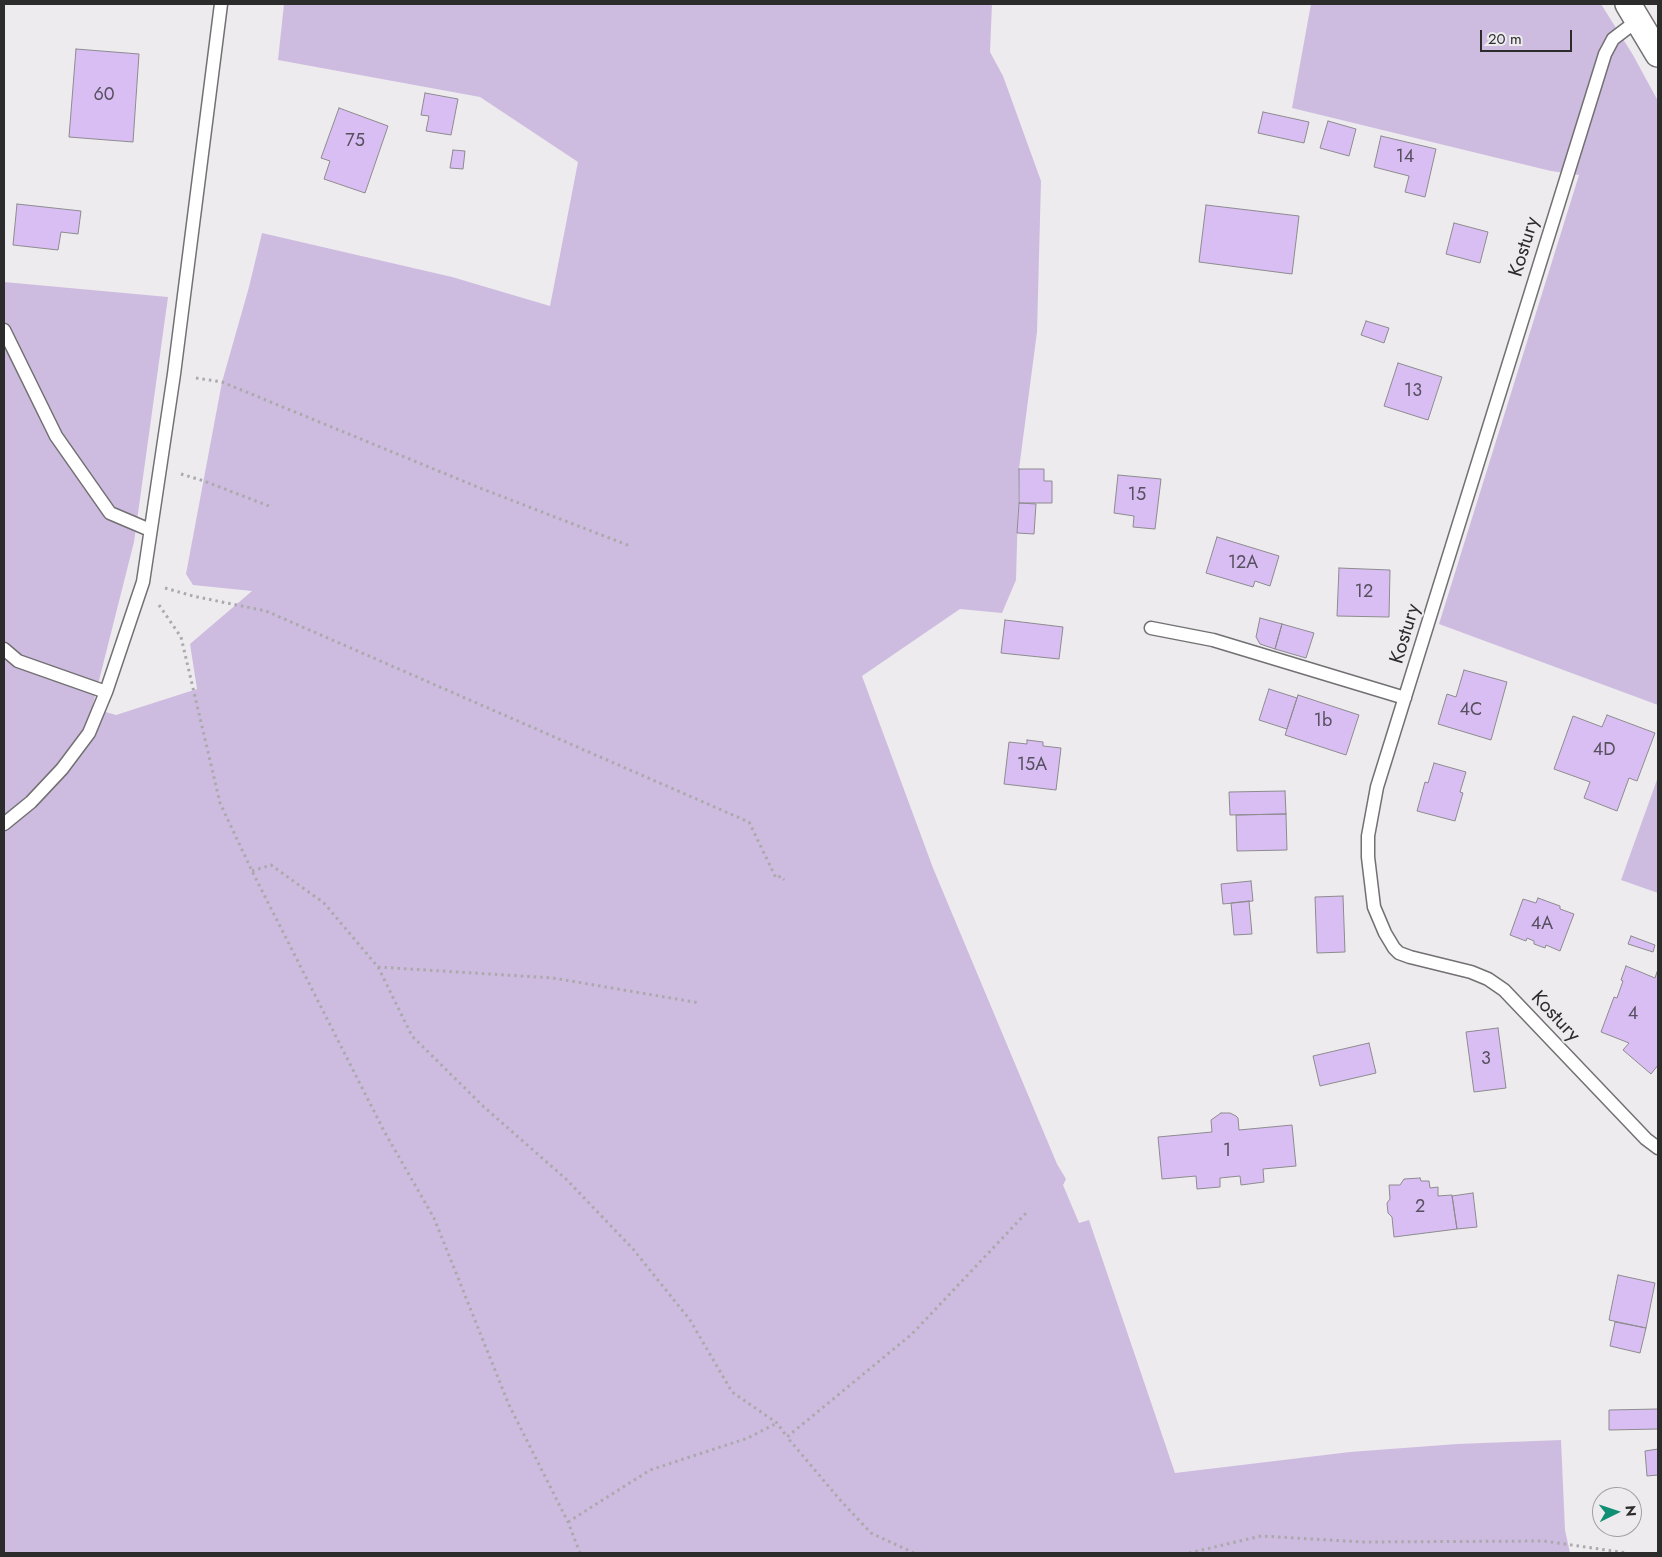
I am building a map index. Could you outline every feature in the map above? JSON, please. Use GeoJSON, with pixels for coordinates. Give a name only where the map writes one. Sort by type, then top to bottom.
{"type":"FeatureCollection","features":[{"type":"Feature","properties":{"kind":"street"},"geometry":{"type":"LineString","coordinates":[[1633,12],[1658,54]]}},
{"type":"Feature","properties":{"kind":"lane"},"geometry":{"type":"LineString","coordinates":[[4,824],[32,802],[62,769],[89,733],[106,692],[143,582],[174,374],[221,4]]}},
{"type":"Feature","properties":{"kind":"lane","name":"Kostury"},"geometry":{"type":"LineString","coordinates":[[1633,12],[1613,39],[1605,54],[1377,787],[1368,836],[1368,857],[1374,907],[1384,933],[1399,953],[1425,962],[1471,972],[1488,978],[1504,990],[1646,1138],[1658,1148]]}},
{"type":"Feature","properties":{"kind":"lane"},"geometry":{"type":"LineString","coordinates":[[4,330],[56,436],[110,513],[150,530]]}},
{"type":"Feature","properties":{"kind":"lane"},"geometry":{"type":"LineString","coordinates":[[1151,628],[1213,640],[1405,698]]}},
{"type":"Feature","properties":{"kind":"lane"},"geometry":{"type":"LineString","coordinates":[[4,649],[18,661],[106,692]]}},
{"type":"Feature","properties":{"kind":"path"},"geometry":{"type":"LineString","coordinates":[[174,374],[222,382],[480,488],[630,546]]}},
{"type":"Feature","properties":{"kind":"path"},"geometry":{"type":"LineString","coordinates":[[159,467],[204,481],[269,506]]}},
{"type":"Feature","properties":{"kind":"path"},"geometry":{"type":"LineString","coordinates":[[143,582],[181,637],[220,803],[252,871],[384,1131],[434,1218],[509,1405],[568,1522],[580,1553]]}},
{"type":"Feature","properties":{"kind":"path"},"geometry":{"type":"LineString","coordinates":[[143,582],[193,596],[266,610],[749,822],[776,878],[781,876],[784,880]]}},
{"type":"Feature","properties":{"kind":"path"},"geometry":{"type":"LineString","coordinates":[[252,871],[271,865],[324,903],[378,967],[412,1036],[484,1108],[566,1179],[633,1249],[690,1320],[732,1392],[777,1423],[841,1501],[871,1534],[914,1553]]}},
{"type":"Feature","properties":{"kind":"path"},"geometry":{"type":"LineString","coordinates":[[378,967],[553,978],[700,1003]]}},
{"type":"Feature","properties":{"kind":"path"},"geometry":{"type":"LineString","coordinates":[[788,1437],[912,1334],[1027,1212]]}},
{"type":"Feature","properties":{"kind":"path"},"geometry":{"type":"LineString","coordinates":[[568,1522],[650,1470],[748,1438],[777,1423]]}},
{"type":"Feature","properties":{"kind":"path"},"geometry":{"type":"LineString","coordinates":[[1189,1553],[1261,1536],[1364,1542],[1544,1541],[1627,1553]]}},
{"type":"Feature","properties":{"kind":"shaded area"},"geometry":{"type":"Polygon","coordinates":[[[284,4],[992,4],[990,52],[1003,76],[1041,181],[1037,332],[1019,469],[1016,580],[1002,613],[960,609],[862,676],[933,868],[1057,1164],[1066,1179],[1063,1185],[1079,1223],[1089,1220],[1175,1473],[1350,1452],[1457,1444],[1561,1440],[1565,1530],[1570,1553],[4,1553],[4,282],[168,297],[134,542],[92,708],[116,715],[197,689],[190,644],[252,591],[193,585],[186,574],[222,382],[262,233],[452,277],[550,306],[578,162],[480,97],[278,60],[284,4]]]}},
{"type":"Feature","properties":{"kind":"shaded area"},"geometry":{"type":"Polygon","coordinates":[[[1311,4],[1601,4],[1633,55],[1658,101],[1658,705],[1439,624],[1579,175],[1551,171],[1292,108],[1311,4]]]}},
{"type":"Feature","properties":{"kind":"shaded area"},"geometry":{"type":"Polygon","coordinates":[[[1658,777],[1658,893],[1621,880],[1658,777]]]}},
{"type":"Feature","properties":{"kind":"building"},"geometry":{"type":"Polygon","coordinates":[[[76,49],[139,54],[133,142],[69,137],[76,49]]]}},
{"type":"Feature","properties":{"kind":"building"},"geometry":{"type":"Polygon","coordinates":[[[425,93],[458,99],[451,135],[426,131],[429,116],[421,115],[425,93]]]}},
{"type":"Feature","properties":{"kind":"building"},"geometry":{"type":"Polygon","coordinates":[[[339,108],[388,126],[365,193],[324,179],[330,161],[321,158],[339,108]]]}},
{"type":"Feature","properties":{"kind":"building"},"geometry":{"type":"Polygon","coordinates":[[[1263,112],[1309,122],[1304,143],[1258,133],[1263,112]]]}},
{"type":"Feature","properties":{"kind":"building"},"geometry":{"type":"Polygon","coordinates":[[[1328,121],[1356,129],[1349,156],[1320,148],[1328,121]]]}},
{"type":"Feature","properties":{"kind":"building"},"geometry":{"type":"Polygon","coordinates":[[[1381,136],[1436,149],[1425,197],[1405,192],[1409,176],[1374,167],[1381,136]]]}},
{"type":"Feature","properties":{"kind":"building"},"geometry":{"type":"Polygon","coordinates":[[[453,150],[465,151],[463,169],[450,168],[453,150]]]}},
{"type":"Feature","properties":{"kind":"building"},"geometry":{"type":"Polygon","coordinates":[[[17,204],[81,211],[78,234],[61,232],[58,250],[13,245],[17,204]]]}},
{"type":"Feature","properties":{"kind":"building"},"geometry":{"type":"Polygon","coordinates":[[[1206,205],[1299,216],[1292,274],[1199,262],[1206,205]]]}},
{"type":"Feature","properties":{"kind":"building"},"geometry":{"type":"Polygon","coordinates":[[[1454,223],[1488,232],[1480,263],[1446,254],[1454,223]]]}},
{"type":"Feature","properties":{"kind":"building"},"geometry":{"type":"Polygon","coordinates":[[[1366,321],[1389,328],[1384,343],[1361,335],[1366,321]]]}},
{"type":"Feature","properties":{"kind":"building"},"geometry":{"type":"Polygon","coordinates":[[[1398,363],[1442,377],[1428,420],[1384,406],[1398,363]]]}},
{"type":"Feature","properties":{"kind":"building"},"geometry":{"type":"Polygon","coordinates":[[[1019,469],[1044,469],[1044,481],[1052,481],[1052,503],[1019,503],[1019,469]]]}},
{"type":"Feature","properties":{"kind":"building"},"geometry":{"type":"Polygon","coordinates":[[[1118,475],[1161,479],[1155,529],[1133,527],[1134,516],[1114,513],[1118,475]]]}},
{"type":"Feature","properties":{"kind":"building"},"geometry":{"type":"Polygon","coordinates":[[[1019,503],[1036,504],[1034,534],[1017,533],[1019,503]]]}},
{"type":"Feature","properties":{"kind":"building"},"geometry":{"type":"Polygon","coordinates":[[[1217,537],[1279,556],[1270,586],[1255,581],[1253,587],[1206,573],[1217,537]]]}},
{"type":"Feature","properties":{"kind":"building"},"geometry":{"type":"Polygon","coordinates":[[[1339,568],[1390,570],[1389,617],[1337,616],[1339,568]]]}},
{"type":"Feature","properties":{"kind":"building"},"geometry":{"type":"Polygon","coordinates":[[[1260,618],[1282,624],[1275,649],[1260,644],[1256,637],[1260,618]]]}},
{"type":"Feature","properties":{"kind":"building"},"geometry":{"type":"Polygon","coordinates":[[[1005,620],[1063,627],[1059,659],[1001,653],[1005,620]]]}},
{"type":"Feature","properties":{"kind":"building"},"geometry":{"type":"Polygon","coordinates":[[[1282,624],[1314,633],[1306,658],[1275,649],[1282,624]]]}},
{"type":"Feature","properties":{"kind":"building"},"geometry":{"type":"Polygon","coordinates":[[[1464,670],[1507,682],[1491,740],[1438,724],[1447,694],[1456,697],[1464,670]]]}},
{"type":"Feature","properties":{"kind":"building"},"geometry":{"type":"Polygon","coordinates":[[[1269,689],[1297,698],[1287,729],[1259,720],[1269,689]]]}},
{"type":"Feature","properties":{"kind":"building"},"geometry":{"type":"Polygon","coordinates":[[[1298,695],[1359,715],[1346,755],[1285,735],[1298,695]]]}},
{"type":"Feature","properties":{"kind":"building"},"geometry":{"type":"Polygon","coordinates":[[[1607,715],[1655,733],[1637,781],[1629,778],[1617,811],[1584,798],[1590,782],[1554,769],[1573,716],[1602,727],[1607,715]]]}},
{"type":"Feature","properties":{"kind":"building"},"geometry":{"type":"Polygon","coordinates":[[[1027,740],[1043,742],[1043,746],[1061,748],[1056,790],[1004,784],[1009,742],[1027,744],[1027,740]]]}},
{"type":"Feature","properties":{"kind":"building"},"geometry":{"type":"Polygon","coordinates":[[[1434,763],[1466,772],[1460,792],[1463,793],[1455,821],[1417,811],[1425,782],[1428,783],[1434,763]]]}},
{"type":"Feature","properties":{"kind":"building"},"geometry":{"type":"Polygon","coordinates":[[[1285,791],[1286,814],[1230,815],[1229,792],[1285,791]]]}},
{"type":"Feature","properties":{"kind":"building"},"geometry":{"type":"Polygon","coordinates":[[[1286,814],[1287,850],[1237,851],[1236,815],[1286,814]]]}},
{"type":"Feature","properties":{"kind":"building"},"geometry":{"type":"Polygon","coordinates":[[[1251,881],[1253,901],[1223,904],[1221,884],[1251,881]]]}},
{"type":"Feature","properties":{"kind":"building"},"geometry":{"type":"Polygon","coordinates":[[[1343,896],[1345,952],[1317,953],[1315,897],[1343,896]]]}},
{"type":"Feature","properties":{"kind":"building"},"geometry":{"type":"Polygon","coordinates":[[[1538,898],[1560,906],[1560,909],[1574,914],[1560,951],[1546,945],[1545,948],[1534,944],[1534,941],[1527,938],[1526,941],[1510,935],[1523,899],[1536,903],[1538,898]]]}},
{"type":"Feature","properties":{"kind":"building"},"geometry":{"type":"Polygon","coordinates":[[[1249,901],[1252,934],[1234,935],[1231,903],[1249,901]]]}},
{"type":"Feature","properties":{"kind":"building"},"geometry":{"type":"Polygon","coordinates":[[[1631,936],[1655,945],[1653,952],[1628,944],[1631,936]]]}},
{"type":"Feature","properties":{"kind":"building"},"geometry":{"type":"Polygon","coordinates":[[[1626,966],[1655,978],[1658,969],[1658,1065],[1651,1074],[1623,1050],[1629,1043],[1601,1032],[1614,997],[1617,998],[1626,966]]]}},
{"type":"Feature","properties":{"kind":"building"},"geometry":{"type":"Polygon","coordinates":[[[1498,1028],[1506,1088],[1474,1092],[1466,1032],[1498,1028]]]}},
{"type":"Feature","properties":{"kind":"building"},"geometry":{"type":"Polygon","coordinates":[[[1369,1043],[1376,1073],[1320,1086],[1313,1056],[1369,1043]]]}},
{"type":"Feature","properties":{"kind":"building"},"geometry":{"type":"Polygon","coordinates":[[[1221,1113],[1230,1113],[1236,1116],[1238,1118],[1239,1130],[1292,1125],[1296,1166],[1263,1169],[1264,1182],[1241,1185],[1240,1176],[1220,1178],[1220,1187],[1197,1189],[1196,1176],[1162,1179],[1158,1137],[1212,1132],[1211,1120],[1221,1113]]]}},
{"type":"Feature","properties":{"kind":"building"},"geometry":{"type":"Polygon","coordinates":[[[1420,1178],[1421,1181],[1429,1181],[1430,1188],[1438,1187],[1438,1196],[1452,1195],[1457,1229],[1394,1237],[1392,1217],[1388,1213],[1387,1203],[1390,1199],[1389,1185],[1400,1185],[1404,1179],[1420,1178]]]}},
{"type":"Feature","properties":{"kind":"building"},"geometry":{"type":"Polygon","coordinates":[[[1473,1193],[1477,1227],[1457,1229],[1452,1196],[1473,1193]]]}},
{"type":"Feature","properties":{"kind":"building"},"geometry":{"type":"Polygon","coordinates":[[[1618,1275],[1655,1283],[1646,1328],[1609,1320],[1618,1275]]]}},
{"type":"Feature","properties":{"kind":"building"},"geometry":{"type":"Polygon","coordinates":[[[1615,1322],[1646,1328],[1640,1353],[1610,1346],[1615,1322]]]}},
{"type":"Feature","properties":{"kind":"building"},"geometry":{"type":"Polygon","coordinates":[[[1658,1409],[1658,1429],[1609,1430],[1609,1410],[1658,1409]]]}},
{"type":"Feature","properties":{"kind":"building"},"geometry":{"type":"Polygon","coordinates":[[[1658,1449],[1658,1475],[1647,1476],[1645,1451],[1658,1449]]]}}]}
